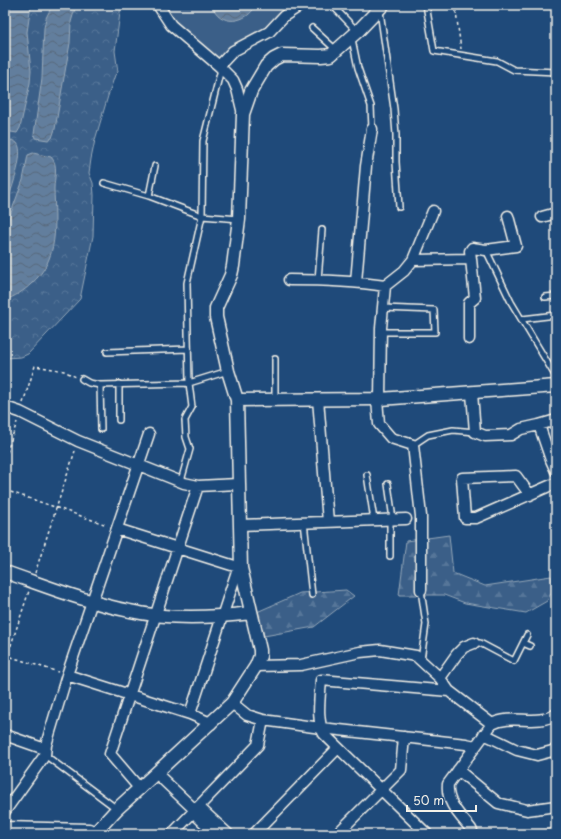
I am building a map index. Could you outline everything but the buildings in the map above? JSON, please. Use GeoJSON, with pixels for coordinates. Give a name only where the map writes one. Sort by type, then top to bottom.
{"type":"FeatureCollection","features":[{"type":"Feature","properties":{"kind":"street"},"geometry":{"type":"LineString","coordinates":[[5,828],[89,830],[94,834],[140,788],[232,703],[256,666],[260,656],[260,650],[240,568],[237,400],[228,371],[216,317],[216,308],[231,275],[233,266],[239,219],[243,114],[237,89],[233,80],[171,25],[158,5]]}},
{"type":"Feature","properties":{"kind":"street"},"geometry":{"type":"LineString","coordinates":[[220,67],[233,51],[269,32],[284,16],[301,5]]}},
{"type":"Feature","properties":{"kind":"street"},"geometry":{"type":"LineString","coordinates":[[243,114],[251,91],[266,66],[274,58],[282,55],[331,55],[355,34],[380,6]]}},
{"type":"Feature","properties":{"kind":"street"},"geometry":{"type":"LineString","coordinates":[[356,282],[366,166],[372,129]]}},
{"type":"Feature","properties":{"kind":"street"},"geometry":{"type":"LineString","coordinates":[[289,280],[356,282],[385,286],[404,271],[413,260],[433,211]]}},
{"type":"Feature","properties":{"kind":"street"},"geometry":{"type":"LineString","coordinates":[[542,217],[556,213]]}},
{"type":"Feature","properties":{"kind":"street"},"geometry":{"type":"LineString","coordinates":[[469,339],[470,303],[476,298],[470,251],[472,248],[486,250],[516,246],[508,216]]}},
{"type":"Feature","properties":{"kind":"street"},"geometry":{"type":"LineString","coordinates":[[413,260],[471,259]]}},
{"type":"Feature","properties":{"kind":"street"},"geometry":{"type":"LineString","coordinates":[[385,286],[381,332],[379,424],[391,438],[413,445],[421,516],[421,590]]}},
{"type":"Feature","properties":{"kind":"street"},"geometry":{"type":"LineString","coordinates":[[237,400],[379,399],[556,386]]}},
{"type":"Feature","properties":{"kind":"street"},"geometry":{"type":"LineString","coordinates":[[472,393],[475,432],[485,436],[510,435],[521,429],[556,420]]}},
{"type":"Feature","properties":{"kind":"street"},"geometry":{"type":"LineString","coordinates":[[318,399],[328,522]]}},
{"type":"Feature","properties":{"kind":"street"},"geometry":{"type":"LineString","coordinates":[[5,408],[20,412],[78,441],[181,481],[198,486],[238,484]]}},
{"type":"Feature","properties":{"kind":"street"},"geometry":{"type":"LineString","coordinates":[[540,425],[550,460],[556,471]]}},
{"type":"Feature","properties":{"kind":"street"},"geometry":{"type":"LineString","coordinates":[[5,811],[45,752],[67,675],[149,434]]}},
{"type":"Feature","properties":{"kind":"street"},"geometry":{"type":"LineString","coordinates":[[530,495],[516,476],[462,478],[465,518],[476,518],[530,495],[556,483]]}},
{"type":"Feature","properties":{"kind":"street"},"geometry":{"type":"LineString","coordinates":[[140,788],[110,754],[198,486]]}},
{"type":"Feature","properties":{"kind":"street"},"geometry":{"type":"LineString","coordinates":[[240,525],[406,519]]}},
{"type":"Feature","properties":{"kind":"street"},"geometry":{"type":"LineString","coordinates":[[117,529],[240,568]]}},
{"type":"Feature","properties":{"kind":"street"},"geometry":{"type":"LineString","coordinates":[[190,714],[222,616],[240,568]]}},
{"type":"Feature","properties":{"kind":"street"},"geometry":{"type":"LineString","coordinates":[[5,572],[92,601],[130,611],[187,618],[251,613]]}},
{"type":"Feature","properties":{"kind":"street"},"geometry":{"type":"LineString","coordinates":[[440,678],[457,654],[464,647],[474,643]]}},
{"type":"Feature","properties":{"kind":"street"},"geometry":{"type":"LineString","coordinates":[[256,666],[301,664],[360,652],[380,650],[416,656],[440,678],[449,691],[492,724]]}},
{"type":"Feature","properties":{"kind":"street"},"geometry":{"type":"LineString","coordinates":[[67,675],[190,714],[211,724]]}},
{"type":"Feature","properties":{"kind":"street"},"geometry":{"type":"LineString","coordinates":[[422,833],[324,734],[320,728],[321,680],[449,691]]}},
{"type":"Feature","properties":{"kind":"street"},"geometry":{"type":"LineString","coordinates":[[232,703],[246,715],[263,720],[476,746]]}},
{"type":"Feature","properties":{"kind":"street"},"geometry":{"type":"LineString","coordinates":[[474,834],[451,804],[447,793],[448,784],[492,724],[505,719],[543,720],[556,714]]}},
{"type":"Feature","properties":{"kind":"street"},"geometry":{"type":"LineString","coordinates":[[172,834],[258,745],[263,720]]}},
{"type":"Feature","properties":{"kind":"street"},"geometry":{"type":"LineString","coordinates":[[484,734],[517,750],[537,754],[556,750]]}},
{"type":"Feature","properties":{"kind":"street"},"geometry":{"type":"LineString","coordinates":[[5,735],[45,752]]}},
{"type":"Feature","properties":{"kind":"street"},"geometry":{"type":"LineString","coordinates":[[337,834],[401,770],[404,737]]}},
{"type":"Feature","properties":{"kind":"street"},"geometry":{"type":"LineString","coordinates":[[254,834],[338,748]]}},
{"type":"Feature","properties":{"kind":"street"},"geometry":{"type":"LineString","coordinates":[[458,770],[498,803],[527,810],[556,806]]}},
{"type":"Feature","properties":{"kind":"street"},"geometry":{"type":"LineString","coordinates":[[156,773],[195,810],[198,817],[216,834]]}},
{"type":"Feature","properties":{"kind":"street"},"geometry":{"type":"LineString","coordinates":[[195,810],[202,810],[228,834]]}},
{"type":"Feature","properties":{"kind":"lane"},"geometry":{"type":"LineString","coordinates":[[332,5],[355,34],[358,68],[371,106],[372,129]]}},
{"type":"Feature","properties":{"kind":"lane"},"geometry":{"type":"LineString","coordinates":[[426,5],[434,52],[497,61],[514,70],[556,72]]}},
{"type":"Feature","properties":{"kind":"lane"},"geometry":{"type":"LineString","coordinates":[[380,6],[394,109],[399,208]]}},
{"type":"Feature","properties":{"kind":"lane"},"geometry":{"type":"LineString","coordinates":[[312,28],[337,50]]}},
{"type":"Feature","properties":{"kind":"lane"},"geometry":{"type":"LineString","coordinates":[[181,481],[190,449],[186,437],[185,420],[192,407],[189,383],[187,283],[202,216],[203,141],[220,67]]}},
{"type":"Feature","properties":{"kind":"lane"},"geometry":{"type":"LineString","coordinates":[[149,196],[155,166]]}},
{"type":"Feature","properties":{"kind":"lane"},"geometry":{"type":"LineString","coordinates":[[104,184],[149,196],[202,216],[239,219]]}},
{"type":"Feature","properties":{"kind":"lane"},"geometry":{"type":"LineString","coordinates":[[318,280],[322,230]]}},
{"type":"Feature","properties":{"kind":"lane"},"geometry":{"type":"LineString","coordinates":[[486,250],[511,302],[556,377]]}},
{"type":"Feature","properties":{"kind":"lane"},"geometry":{"type":"LineString","coordinates":[[545,297],[556,296]]}},
{"type":"Feature","properties":{"kind":"lane"},"geometry":{"type":"LineString","coordinates":[[381,332],[435,332],[434,310],[383,308]]}},
{"type":"Feature","properties":{"kind":"lane"},"geometry":{"type":"LineString","coordinates":[[522,319],[556,315]]}},
{"type":"Feature","properties":{"kind":"lane"},"geometry":{"type":"LineString","coordinates":[[106,352],[188,349]]}},
{"type":"Feature","properties":{"kind":"lane"},"geometry":{"type":"LineString","coordinates":[[275,359],[275,400]]}},
{"type":"Feature","properties":{"kind":"lane"},"geometry":{"type":"LineString","coordinates":[[82,379],[89,383],[100,384],[189,383],[228,371]]}},
{"type":"Feature","properties":{"kind":"lane"},"geometry":{"type":"LineString","coordinates":[[100,384],[100,429]]}},
{"type":"Feature","properties":{"kind":"lane"},"geometry":{"type":"LineString","coordinates":[[119,420],[120,384]]}},
{"type":"Feature","properties":{"kind":"lane"},"geometry":{"type":"LineString","coordinates":[[413,445],[428,434],[453,430],[475,432]]}},
{"type":"Feature","properties":{"kind":"lane"},"geometry":{"type":"LineString","coordinates":[[367,475],[374,520]]}},
{"type":"Feature","properties":{"kind":"lane"},"geometry":{"type":"LineString","coordinates":[[388,484],[391,519],[390,556]]}},
{"type":"Feature","properties":{"kind":"lane"},"geometry":{"type":"LineString","coordinates":[[304,522],[312,595]]}},
{"type":"Feature","properties":{"kind":"lane"},"geometry":{"type":"LineString","coordinates":[[421,590],[426,624],[421,660]]}},
{"type":"Feature","properties":{"kind":"lane"},"geometry":{"type":"LineString","coordinates":[[474,643],[480,643],[514,661],[527,635]]}},
{"type":"Feature","properties":{"kind":"lane"},"geometry":{"type":"LineString","coordinates":[[523,643],[530,646]]}},
{"type":"Feature","properties":{"kind":"lane"},"geometry":{"type":"LineString","coordinates":[[45,752],[118,809]]}},
{"type":"Feature","properties":{"kind":"path"},"geometry":{"type":"LineString","coordinates":[[455,5],[462,56]]}},
{"type":"Feature","properties":{"kind":"path"},"geometry":{"type":"LineString","coordinates":[[5,458],[34,366],[64,371],[82,379]]}},
{"type":"Feature","properties":{"kind":"path"},"geometry":{"type":"LineString","coordinates":[[5,663],[6,655],[78,441]]}},
{"type":"Feature","properties":{"kind":"path"},"geometry":{"type":"LineString","coordinates":[[5,490],[117,529]]}},
{"type":"Feature","properties":{"kind":"path"},"geometry":{"type":"LineString","coordinates":[[6,655],[67,675]]}},
{"type":"Feature","properties":{"kind":"green space"},"geometry":{"type":"Polygon","coordinates":[[[5,5],[121,5],[115,51],[118,72],[115,75],[95,140],[89,173],[93,183],[94,195],[93,236],[80,299],[28,354],[21,357],[5,358],[5,5]]]}},
{"type":"Feature","properties":{"kind":"green space"},"geometry":{"type":"Polygon","coordinates":[[[165,5],[291,5],[284,10],[269,29],[220,60],[175,21],[165,5]]]}},
{"type":"Feature","properties":{"kind":"green space"},"geometry":{"type":"Polygon","coordinates":[[[449,535],[453,573],[485,586],[551,576],[553,589],[547,601],[526,613],[465,603],[444,595],[399,595],[406,541],[449,535]]]}},
{"type":"Feature","properties":{"kind":"green space"},"geometry":{"type":"Polygon","coordinates":[[[346,590],[354,596],[314,627],[264,636],[257,612],[300,593],[346,590]]]}},
{"type":"Feature","properties":{"kind":"green space"},"geometry":{"type":"Polygon","coordinates":[[[556,828],[556,834],[509,834],[556,828]]]}},
{"type":"Feature","properties":{"kind":"water"},"geometry":{"type":"Polygon","coordinates":[[[5,5],[31,5],[27,32],[31,71],[30,83],[20,128],[17,133],[5,131],[5,5]]]}},
{"type":"Feature","properties":{"kind":"water"},"geometry":{"type":"Polygon","coordinates":[[[50,5],[76,5],[71,22],[70,43],[55,129],[52,138],[48,140],[35,138],[34,134],[42,78],[44,28],[46,18],[50,10],[50,5]]]}},
{"type":"Feature","properties":{"kind":"water"},"geometry":{"type":"Polygon","coordinates":[[[212,5],[256,5],[246,16],[240,19],[227,20],[216,12],[212,5]]]}},
{"type":"Feature","properties":{"kind":"water"},"geometry":{"type":"Polygon","coordinates":[[[5,139],[17,143],[19,148],[19,156],[16,175],[5,208],[5,139]]]}},
{"type":"Feature","properties":{"kind":"water"},"geometry":{"type":"Polygon","coordinates":[[[33,153],[51,157],[55,164],[54,240],[47,264],[40,274],[25,289],[5,300],[5,229],[23,180],[28,155],[33,153]]]}}]}
